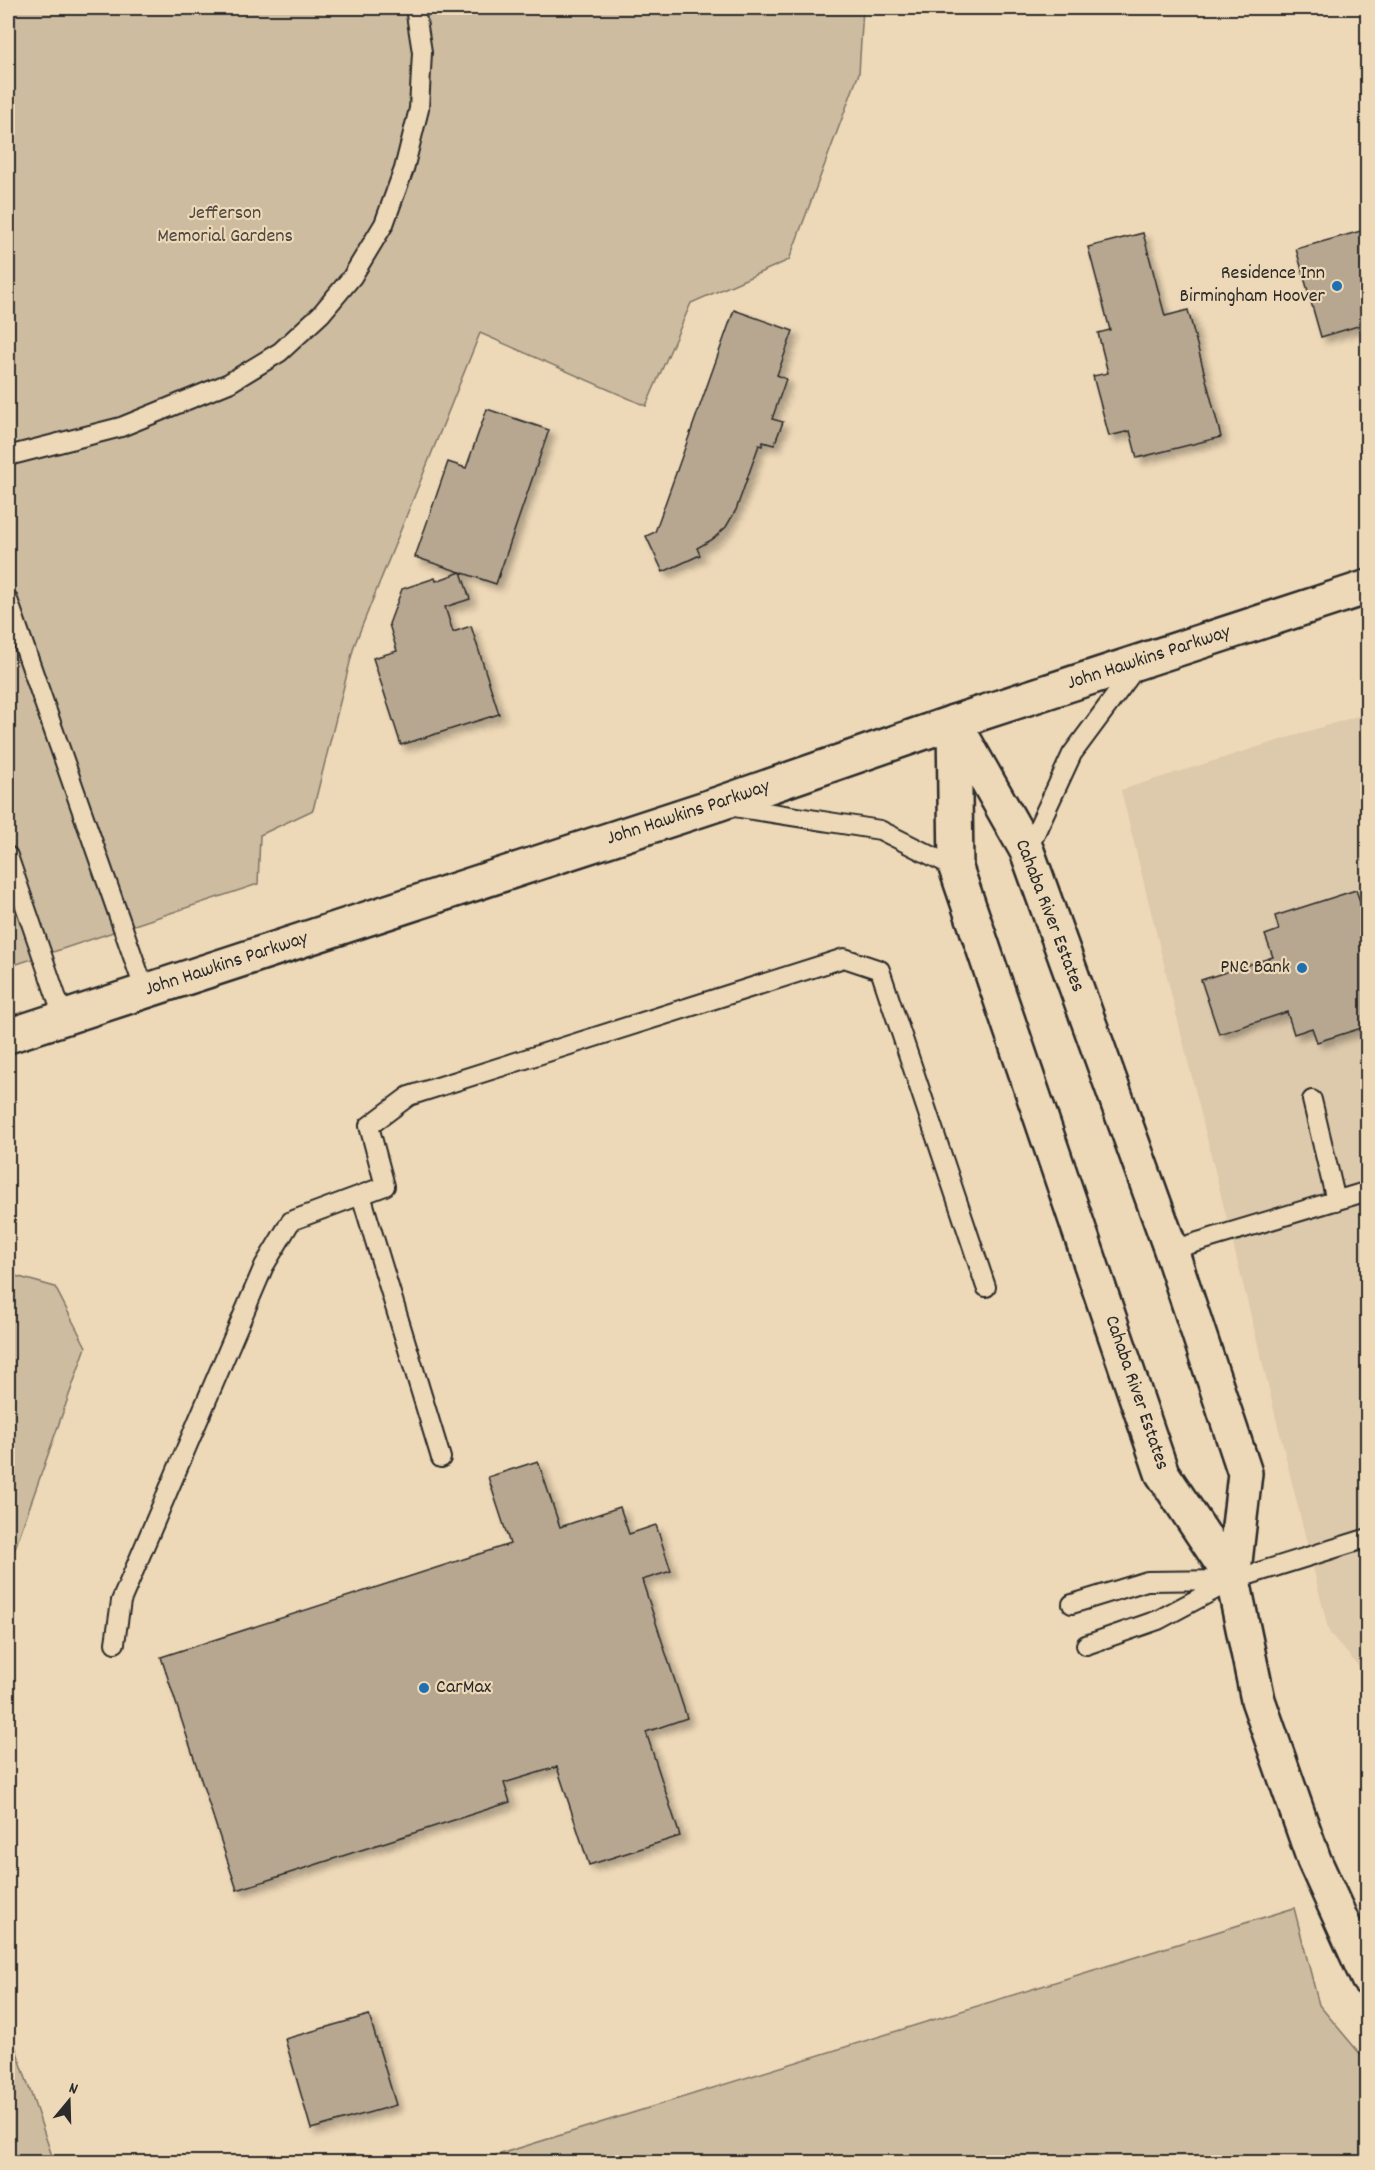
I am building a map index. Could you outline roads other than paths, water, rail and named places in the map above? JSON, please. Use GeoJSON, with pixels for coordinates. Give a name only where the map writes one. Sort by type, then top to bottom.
{"type":"FeatureCollection","features":[{"type":"Feature","properties":{"kind":"street","name":"John Hawkins Parkway"},"geometry":{"type":"LineString","coordinates":[[8,1036],[718,804],[954,722],[1368,587]]}},
{"type":"Feature","properties":{"kind":"street","name":"Cahaba River Estates"},"geometry":{"type":"LineString","coordinates":[[954,722],[1027,851],[1171,1250],[1245,1473],[1233,1580],[1258,1700],[1314,1860],[1368,1979]]}},
{"type":"Feature","properties":{"kind":"street","name":"Cahaba River Estates"},"geometry":{"type":"LineString","coordinates":[[954,722],[956,868],[1162,1473],[1233,1580]]}},
{"type":"Feature","properties":{"kind":"lane"},"geometry":{"type":"LineString","coordinates":[[8,456],[121,428],[229,383],[280,352],[321,315],[352,277],[384,224],[404,169],[419,109],[422,52],[415,8]]}},
{"type":"Feature","properties":{"kind":"lane"},"geometry":{"type":"LineString","coordinates":[[8,600],[145,991]]}},
{"type":"Feature","properties":{"kind":"lane"},"geometry":{"type":"LineString","coordinates":[[1027,851],[1072,754],[1141,661]]}},
{"type":"Feature","properties":{"kind":"lane"},"geometry":{"type":"LineString","coordinates":[[718,804],[880,830],[956,868]]}},
{"type":"Feature","properties":{"kind":"lane"},"geometry":{"type":"LineString","coordinates":[[8,856],[64,1019]]}},
{"type":"Feature","properties":{"kind":"lane"},"geometry":{"type":"LineString","coordinates":[[115,1643],[121,1601],[264,1266],[291,1221],[385,1186],[369,1126],[410,1096],[844,958],[880,970],[986,1287]]}},
{"type":"Feature","properties":{"kind":"lane"},"geometry":{"type":"LineString","coordinates":[[1312,1100],[1336,1201]]}},
{"type":"Feature","properties":{"kind":"lane"},"geometry":{"type":"LineString","coordinates":[[1171,1250],[1368,1191]]}},
{"type":"Feature","properties":{"kind":"lane"},"geometry":{"type":"LineString","coordinates":[[361,1195],[441,1458]]}},
{"type":"Feature","properties":{"kind":"lane"},"geometry":{"type":"LineString","coordinates":[[1086,1645],[1158,1620],[1233,1580],[1368,1538]]}},
{"type":"Feature","properties":{"kind":"lane"},"geometry":{"type":"LineString","coordinates":[[1072,1604],[1147,1581],[1233,1580]]}},
{"type":"Feature","properties":{"kind":"place","name":"Residence Inn Birmingham Hoover"},"geometry":{"type":"Point","coordinates":[1337,286]}},
{"type":"Feature","properties":{"kind":"place","name":"PNC Bank"},"geometry":{"type":"Point","coordinates":[1302,968]}},
{"type":"Feature","properties":{"kind":"place","name":"CarMax"},"geometry":{"type":"Point","coordinates":[424,1688]}},
{"type":"Feature","properties":{"kind":"park label","name":"Jefferson Memorial Gardens"},"geometry":{"type":"Point","coordinates":[225,226]}}]}
